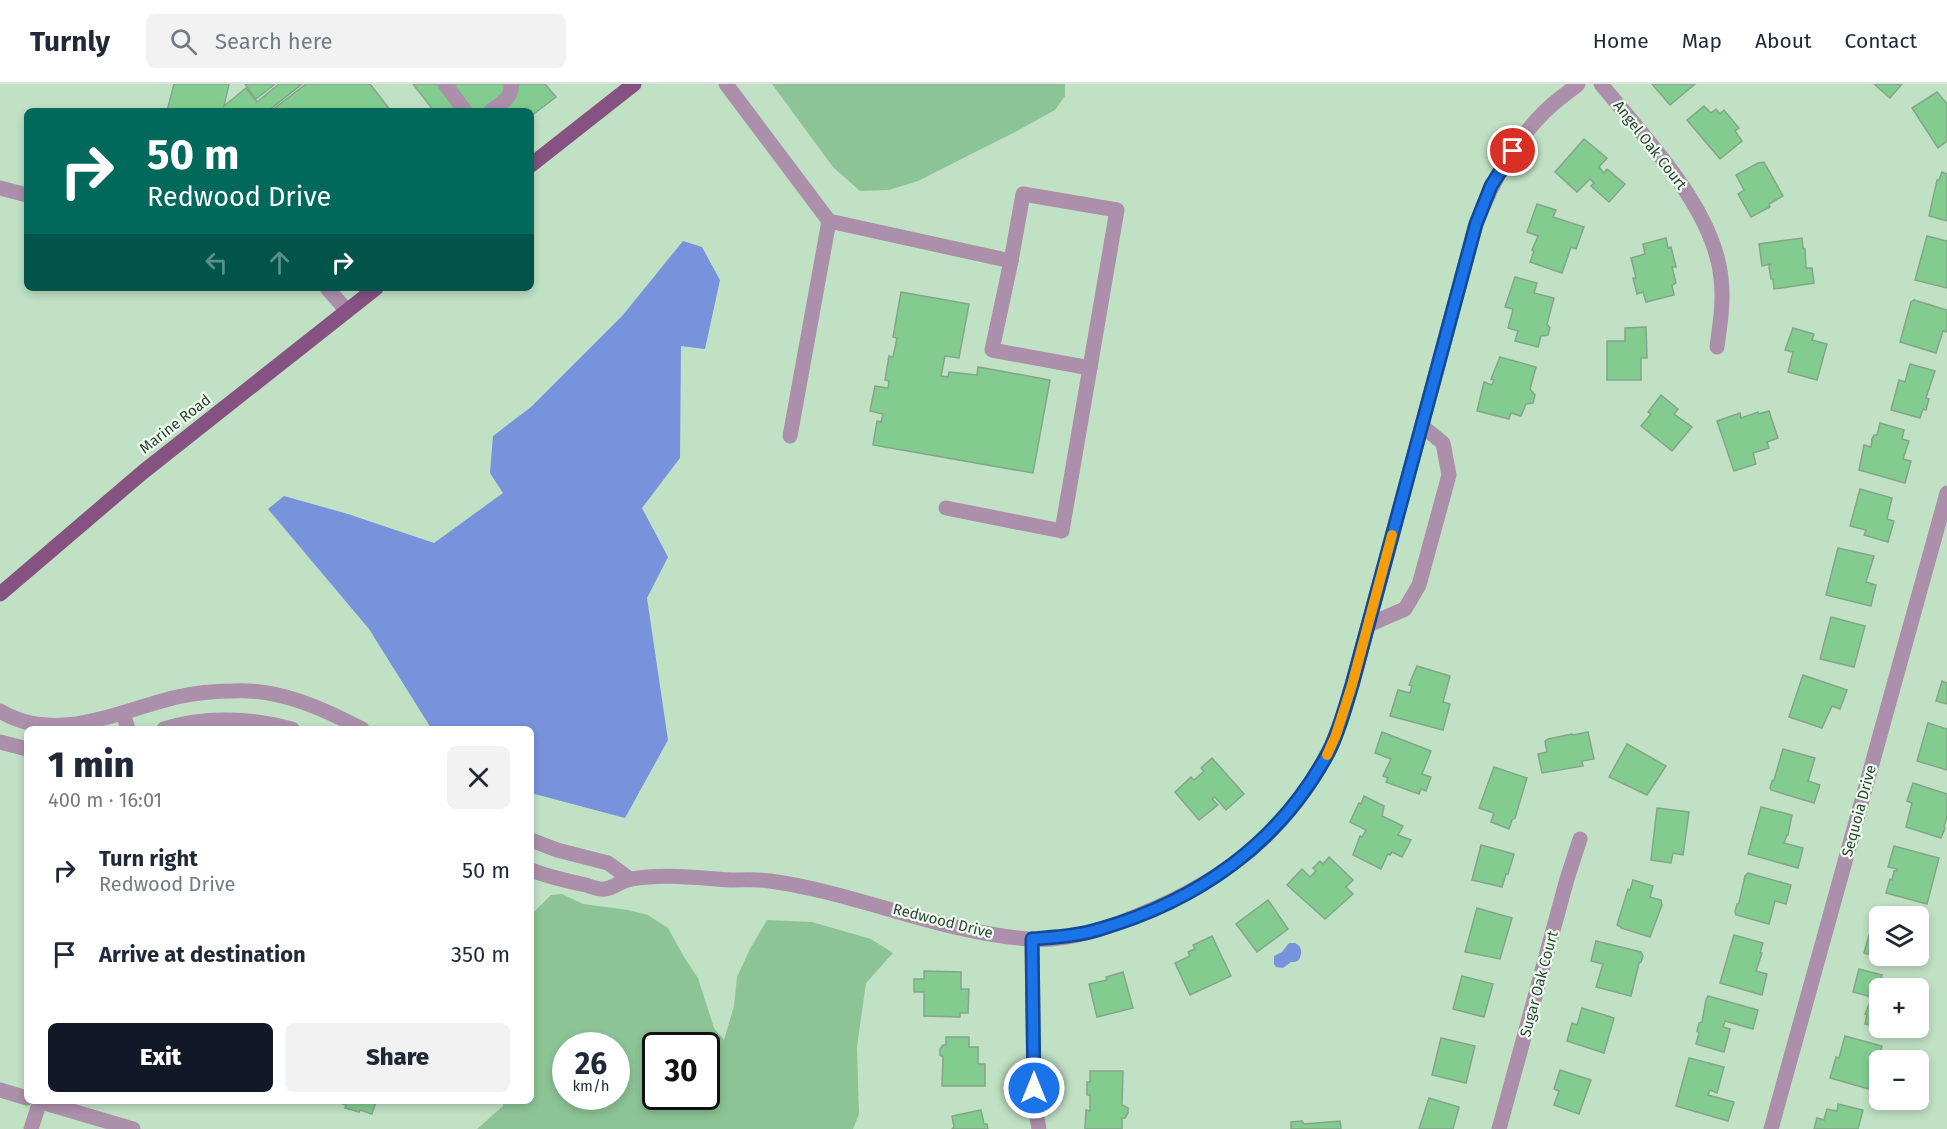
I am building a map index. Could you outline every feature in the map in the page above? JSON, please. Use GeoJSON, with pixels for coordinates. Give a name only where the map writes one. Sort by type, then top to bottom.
{"type":"FeatureCollection","features":[{"type":"Feature","properties":{"kind":"main road"},"geometry":{"type":"LineString","coordinates":[[534,163],[634,84]]}},
{"type":"Feature","properties":{"kind":"main road","name":"Marine Road"},"geometry":{"type":"LineString","coordinates":[[0,594],[134,480],[372,291]]}},
{"type":"Feature","properties":{"kind":"street"},"geometry":{"type":"LineString","coordinates":[[445,84],[463,108]]}},
{"type":"Feature","properties":{"kind":"street"},"geometry":{"type":"LineString","coordinates":[[495,108],[508,98],[512,90],[511,84]]}},
{"type":"Feature","properties":{"kind":"street"},"geometry":{"type":"LineString","coordinates":[[726,84],[829,221],[1011,261]]}},
{"type":"Feature","properties":{"kind":"street","name":"Redwood Drive"},"geometry":{"type":"LineString","coordinates":[[534,871],[604,890],[630,879],[698,876],[731,880],[766,880],[801,885],[881,905],[974,932],[1032,939],[1065,937],[1098,930],[1160,907],[1219,875],[1271,832],[1293,807],[1329,752],[1342,718],[1368,626],[1476,224],[1491,186],[1513,151],[1551,105],[1578,84]]}},
{"type":"Feature","properties":{"kind":"street","name":"Angel Oak Court"},"geometry":{"type":"LineString","coordinates":[[1601,84],[1688,192],[1712,240],[1721,278],[1722,304],[1717,347]]}},
{"type":"Feature","properties":{"kind":"street"},"geometry":{"type":"LineString","coordinates":[[0,188],[24,194]]}},
{"type":"Feature","properties":{"kind":"street"},"geometry":{"type":"LineString","coordinates":[[946,508],[1062,531],[1090,368],[1117,210],[1023,194],[992,350],[1090,368]]}},
{"type":"Feature","properties":{"kind":"street"},"geometry":{"type":"LineString","coordinates":[[790,436],[829,221]]}},
{"type":"Feature","properties":{"kind":"street"},"geometry":{"type":"LineString","coordinates":[[330,291],[347,311]]}},
{"type":"Feature","properties":{"kind":"street"},"geometry":{"type":"LineString","coordinates":[[1368,626],[1405,609],[1419,585],[1449,475],[1443,443],[1422,426]]}},
{"type":"Feature","properties":{"kind":"street","name":"Sequoia Drive"},"geometry":{"type":"LineString","coordinates":[[1771,1129],[1947,493]]}},
{"type":"Feature","properties":{"kind":"street"},"geometry":{"type":"LineString","coordinates":[[0,711],[8,716],[32,723],[56,725],[85,723],[177,697],[233,690],[268,693],[304,702],[356,726]]}},
{"type":"Feature","properties":{"kind":"street"},"geometry":{"type":"LineString","coordinates":[[123,713],[127,726]]}},
{"type":"Feature","properties":{"kind":"street"},"geometry":{"type":"LineString","coordinates":[[172,726],[181,723],[224,721],[270,723],[281,726]]}},
{"type":"Feature","properties":{"kind":"street"},"geometry":{"type":"LineString","coordinates":[[0,742],[24,748]]}},
{"type":"Feature","properties":{"kind":"street","name":"Sugar Oak Court"},"geometry":{"type":"LineString","coordinates":[[1499,1129],[1568,875],[1580,839]]}},
{"type":"Feature","properties":{"kind":"street"},"geometry":{"type":"LineString","coordinates":[[534,841],[557,850],[608,863],[630,879]]}},
{"type":"Feature","properties":{"kind":"street"},"geometry":{"type":"LineString","coordinates":[[1032,939],[1034,1101],[1039,1129]]}},
{"type":"Feature","properties":{"kind":"street"},"geometry":{"type":"LineString","coordinates":[[0,1090],[24,1097]]}},
{"type":"Feature","properties":{"kind":"street"},"geometry":{"type":"LineString","coordinates":[[32,1129],[39,1104]]}},
{"type":"Feature","properties":{"kind":"street"},"geometry":{"type":"LineString","coordinates":[[50,1104],[134,1129]]}},
{"type":"Feature","properties":{"kind":"green space"},"geometry":{"type":"Polygon","coordinates":[[[772,84],[1065,84],[1065,96],[1055,110],[918,181],[889,190],[860,191],[833,167],[772,84]]]}},
{"type":"Feature","properties":{"kind":"green space"},"geometry":{"type":"Polygon","coordinates":[[[562,894],[583,904],[648,915],[668,928],[698,978],[717,1032],[642,1032],[642,1110],[720,1110],[720,1035],[724,1040],[734,1006],[737,977],[767,920],[812,922],[871,939],[893,953],[866,983],[857,1047],[859,1114],[853,1129],[477,1129],[503,1104],[534,1104],[534,912],[551,895],[562,894]]]}},
{"type":"Feature","properties":{"kind":"water"},"geometry":{"type":"Polygon","coordinates":[[[683,241],[702,247],[720,280],[705,349],[681,346],[680,458],[642,508],[668,557],[647,598],[668,740],[625,818],[534,794],[534,726],[430,726],[369,629],[268,509],[284,496],[348,514],[434,543],[503,493],[490,473],[493,436],[531,407],[623,315],[683,241]]]}},
{"type":"Feature","properties":{"kind":"water"},"geometry":{"type":"Polygon","coordinates":[[[1289,943],[1295,943],[1301,948],[1299,960],[1283,968],[1276,967],[1274,956],[1282,952],[1289,943]]]}},
{"type":"Feature","properties":{"kind":"building"},"geometry":{"type":"Polygon","coordinates":[[[174,84],[229,84],[224,106],[246,88],[257,102],[279,84],[302,84],[272,108],[168,108],[174,84]]]}},
{"type":"Feature","properties":{"kind":"building"},"geometry":{"type":"Polygon","coordinates":[[[245,84],[275,84],[256,99],[245,84]]]}},
{"type":"Feature","properties":{"kind":"building"},"geometry":{"type":"Polygon","coordinates":[[[306,84],[370,84],[389,108],[275,108],[306,84]]]}},
{"type":"Feature","properties":{"kind":"building"},"geometry":{"type":"Polygon","coordinates":[[[413,84],[545,84],[556,97],[534,114],[534,108],[432,108],[413,84]]]}},
{"type":"Feature","properties":{"kind":"building"},"geometry":{"type":"Polygon","coordinates":[[[1652,84],[1695,84],[1670,105],[1652,84]]]}},
{"type":"Feature","properties":{"kind":"building"},"geometry":{"type":"Polygon","coordinates":[[[1874,84],[1902,84],[1890,98],[1874,84]]]}},
{"type":"Feature","properties":{"kind":"building"},"geometry":{"type":"Polygon","coordinates":[[[1937,92],[1947,104],[1947,141],[1938,148],[1912,108],[1937,92]]]}},
{"type":"Feature","properties":{"kind":"building"},"geometry":{"type":"Polygon","coordinates":[[[1704,106],[1711,113],[1716,109],[1720,114],[1724,110],[1739,128],[1735,131],[1742,141],[1720,159],[1687,120],[1704,106]]]}},
{"type":"Feature","properties":{"kind":"building"},"geometry":{"type":"Polygon","coordinates":[[[1584,139],[1607,158],[1599,167],[1604,173],[1607,169],[1625,184],[1609,202],[1591,186],[1594,183],[1590,179],[1577,192],[1555,172],[1584,139]]]}},
{"type":"Feature","properties":{"kind":"building"},"geometry":{"type":"Polygon","coordinates":[[[1764,162],[1783,196],[1769,204],[1770,207],[1751,217],[1738,194],[1744,190],[1736,175],[1764,162]]]}},
{"type":"Feature","properties":{"kind":"building"},"geometry":{"type":"Polygon","coordinates":[[[1942,172],[1947,174],[1947,221],[1929,216],[1937,180],[1942,172]]]}},
{"type":"Feature","properties":{"kind":"building"},"geometry":{"type":"Polygon","coordinates":[[[1537,204],[1556,210],[1553,217],[1584,227],[1576,249],[1571,247],[1562,273],[1530,262],[1538,236],[1527,232],[1537,204]]]}},
{"type":"Feature","properties":{"kind":"building"},"geometry":{"type":"Polygon","coordinates":[[[1927,236],[1947,241],[1947,288],[1915,280],[1927,236]]]}},
{"type":"Feature","properties":{"kind":"building"},"geometry":{"type":"Polygon","coordinates":[[[1666,238],[1676,267],[1672,267],[1676,283],[1672,285],[1674,295],[1646,302],[1643,292],[1637,294],[1631,258],[1645,254],[1643,244],[1666,238]]]}},
{"type":"Feature","properties":{"kind":"building"},"geometry":{"type":"Polygon","coordinates":[[[1802,238],[1806,268],[1812,268],[1814,283],[1774,289],[1770,264],[1762,266],[1759,244],[1802,238]]]}},
{"type":"Feature","properties":{"kind":"building"},"geometry":{"type":"Polygon","coordinates":[[[1515,277],[1537,283],[1534,293],[1554,298],[1547,324],[1550,328],[1548,335],[1541,336],[1538,347],[1515,341],[1518,331],[1508,328],[1513,309],[1505,307],[1515,277]]]}},
{"type":"Feature","properties":{"kind":"building"},"geometry":{"type":"Polygon","coordinates":[[[901,292],[969,304],[959,358],[945,356],[941,376],[948,377],[949,372],[977,375],[978,367],[1050,380],[1033,473],[873,445],[877,421],[881,422],[883,414],[870,411],[875,386],[888,388],[889,381],[885,380],[889,356],[893,357],[897,338],[893,337],[901,292]]]}},
{"type":"Feature","properties":{"kind":"building"},"geometry":{"type":"Polygon","coordinates":[[[1914,300],[1947,310],[1946,332],[1943,331],[1936,353],[1900,342],[1911,302],[1914,300]]]}},
{"type":"Feature","properties":{"kind":"building"},"geometry":{"type":"Polygon","coordinates":[[[1646,327],[1647,358],[1641,358],[1641,380],[1607,380],[1607,341],[1625,341],[1625,328],[1646,327]]]}},
{"type":"Feature","properties":{"kind":"building"},"geometry":{"type":"Polygon","coordinates":[[[1793,328],[1814,334],[1812,340],[1827,344],[1817,380],[1788,372],[1793,352],[1785,350],[1793,328]]]}},
{"type":"Feature","properties":{"kind":"building"},"geometry":{"type":"Polygon","coordinates":[[[1500,357],[1536,367],[1530,389],[1535,395],[1533,403],[1526,404],[1521,416],[1511,413],[1509,419],[1477,411],[1484,382],[1492,385],[1494,380],[1491,379],[1500,357]]]}},
{"type":"Feature","properties":{"kind":"building"},"geometry":{"type":"Polygon","coordinates":[[[1910,364],[1935,371],[1926,398],[1929,399],[1926,410],[1923,409],[1920,418],[1891,410],[1899,380],[1905,382],[1910,364]]]}},
{"type":"Feature","properties":{"kind":"building"},"geometry":{"type":"Polygon","coordinates":[[[1661,395],[1678,409],[1674,414],[1692,427],[1672,451],[1641,426],[1651,414],[1648,412],[1661,395]]]}},
{"type":"Feature","properties":{"kind":"building"},"geometry":{"type":"Polygon","coordinates":[[[1769,411],[1778,438],[1767,442],[1769,448],[1753,453],[1756,464],[1734,471],[1717,421],[1740,413],[1741,418],[1769,411]]]}},
{"type":"Feature","properties":{"kind":"building"},"geometry":{"type":"Polygon","coordinates":[[[1880,423],[1904,430],[1902,439],[1909,441],[1903,459],[1911,461],[1905,483],[1859,470],[1864,445],[1871,447],[1872,439],[1874,435],[1877,435],[1880,423]]]}},
{"type":"Feature","properties":{"kind":"building"},"geometry":{"type":"Polygon","coordinates":[[[1860,489],[1892,498],[1887,519],[1894,521],[1888,542],[1864,535],[1866,530],[1850,526],[1860,489]]]}},
{"type":"Feature","properties":{"kind":"building"},"geometry":{"type":"Polygon","coordinates":[[[1838,548],[1874,556],[1866,582],[1876,585],[1871,606],[1826,595],[1838,548]]]}},
{"type":"Feature","properties":{"kind":"building"},"geometry":{"type":"Polygon","coordinates":[[[1831,617],[1865,626],[1854,667],[1820,659],[1831,617]]]}},
{"type":"Feature","properties":{"kind":"building"},"geometry":{"type":"Polygon","coordinates":[[[1417,666],[1450,676],[1443,702],[1450,704],[1443,730],[1390,716],[1398,690],[1410,693],[1412,686],[1409,685],[1417,666]]]}},
{"type":"Feature","properties":{"kind":"building"},"geometry":{"type":"Polygon","coordinates":[[[1803,675],[1847,690],[1840,709],[1832,706],[1822,728],[1789,717],[1803,675]]]}},
{"type":"Feature","properties":{"kind":"building"},"geometry":{"type":"Polygon","coordinates":[[[1942,681],[1947,683],[1947,704],[1936,701],[1942,681]]]}},
{"type":"Feature","properties":{"kind":"building"},"geometry":{"type":"Polygon","coordinates":[[[1928,723],[1947,729],[1947,770],[1917,761],[1928,723]]]}},
{"type":"Feature","properties":{"kind":"building"},"geometry":{"type":"Polygon","coordinates":[[[1382,732],[1431,751],[1422,774],[1431,777],[1426,791],[1421,789],[1419,794],[1386,782],[1388,778],[1383,776],[1391,759],[1375,753],[1382,732]]]}},
{"type":"Feature","properties":{"kind":"building"},"geometry":{"type":"Polygon","coordinates":[[[1588,732],[1594,759],[1582,761],[1583,766],[1542,773],[1538,754],[1547,752],[1545,741],[1588,732]]]}},
{"type":"Feature","properties":{"kind":"building"},"geometry":{"type":"Polygon","coordinates":[[[1627,744],[1666,766],[1647,795],[1609,777],[1627,744]]]}},
{"type":"Feature","properties":{"kind":"building"},"geometry":{"type":"Polygon","coordinates":[[[1783,749],[1815,758],[1808,781],[1820,785],[1814,803],[1771,790],[1783,749]]]}},
{"type":"Feature","properties":{"kind":"building"},"geometry":{"type":"Polygon","coordinates":[[[1212,758],[1244,794],[1226,810],[1215,797],[1212,799],[1218,805],[1199,820],[1175,792],[1191,777],[1194,780],[1204,771],[1201,768],[1212,758]]]}},
{"type":"Feature","properties":{"kind":"building"},"geometry":{"type":"Polygon","coordinates":[[[1494,767],[1527,778],[1515,818],[1509,829],[1491,822],[1494,813],[1479,808],[1494,767]]]}},
{"type":"Feature","properties":{"kind":"building"},"geometry":{"type":"Polygon","coordinates":[[[1913,783],[1947,794],[1947,817],[1941,838],[1906,827],[1912,803],[1907,801],[1913,783]]]}},
{"type":"Feature","properties":{"kind":"building"},"geometry":{"type":"Polygon","coordinates":[[[1364,796],[1384,806],[1382,816],[1403,826],[1398,835],[1411,840],[1402,857],[1392,852],[1388,854],[1381,869],[1353,855],[1360,836],[1362,837],[1366,830],[1350,822],[1364,796]]]}},
{"type":"Feature","properties":{"kind":"building"},"geometry":{"type":"Polygon","coordinates":[[[1761,807],[1792,815],[1784,843],[1803,848],[1798,868],[1748,854],[1761,807]]]}},
{"type":"Feature","properties":{"kind":"building"},"geometry":{"type":"Polygon","coordinates":[[[1657,808],[1689,812],[1683,855],[1673,853],[1671,863],[1651,860],[1657,808]]]}},
{"type":"Feature","properties":{"kind":"building"},"geometry":{"type":"Polygon","coordinates":[[[1481,845],[1514,854],[1502,887],[1472,880],[1481,845]]]}},
{"type":"Feature","properties":{"kind":"building"},"geometry":{"type":"Polygon","coordinates":[[[1894,846],[1939,858],[1927,904],[1886,893],[1894,871],[1897,871],[1897,869],[1888,867],[1894,846]]]}},
{"type":"Feature","properties":{"kind":"building"},"geometry":{"type":"Polygon","coordinates":[[[1329,857],[1353,880],[1346,887],[1353,894],[1325,919],[1287,885],[1302,869],[1310,877],[1316,871],[1313,868],[1320,861],[1323,864],[1329,857]]]}},
{"type":"Feature","properties":{"kind":"building"},"geometry":{"type":"Polygon","coordinates":[[[1748,873],[1791,885],[1786,904],[1775,901],[1769,924],[1736,915],[1745,876],[1748,873]]]}},
{"type":"Feature","properties":{"kind":"building"},"geometry":{"type":"Polygon","coordinates":[[[1633,880],[1653,886],[1650,897],[1661,900],[1662,905],[1650,937],[1617,925],[1633,880]]]}},
{"type":"Feature","properties":{"kind":"building"},"geometry":{"type":"Polygon","coordinates":[[[1268,900],[1288,929],[1257,952],[1236,924],[1268,900]]]}},
{"type":"Feature","properties":{"kind":"building"},"geometry":{"type":"Polygon","coordinates":[[[1477,908],[1512,918],[1500,959],[1465,952],[1477,908]]]}},
{"type":"Feature","properties":{"kind":"building"},"geometry":{"type":"Polygon","coordinates":[[[1734,935],[1763,943],[1756,971],[1767,974],[1762,995],[1720,983],[1734,935]]]}},
{"type":"Feature","properties":{"kind":"building"},"geometry":{"type":"Polygon","coordinates":[[[1212,936],[1231,976],[1190,995],[1175,963],[1190,956],[1188,952],[1195,949],[1193,945],[1212,936]]]}},
{"type":"Feature","properties":{"kind":"building"},"geometry":{"type":"Polygon","coordinates":[[[1869,936],[1869,954],[1864,953],[1869,936]]]}},
{"type":"Feature","properties":{"kind":"building"},"geometry":{"type":"Polygon","coordinates":[[[1596,941],[1641,952],[1643,956],[1639,963],[1631,996],[1596,987],[1603,964],[1591,961],[1596,941]]]}},
{"type":"Feature","properties":{"kind":"building"},"geometry":{"type":"Polygon","coordinates":[[[1859,969],[1882,975],[1881,978],[1869,978],[1869,996],[1853,992],[1859,969]]]}},
{"type":"Feature","properties":{"kind":"building"},"geometry":{"type":"Polygon","coordinates":[[[924,971],[961,972],[961,989],[969,989],[968,1013],[960,1013],[960,1017],[924,1016],[924,992],[914,992],[914,979],[924,979],[924,971]]]}},
{"type":"Feature","properties":{"kind":"building"},"geometry":{"type":"Polygon","coordinates":[[[1123,972],[1133,1008],[1097,1017],[1089,984],[1107,980],[1106,977],[1123,972]]]}},
{"type":"Feature","properties":{"kind":"building"},"geometry":{"type":"Polygon","coordinates":[[[1462,976],[1493,984],[1484,1017],[1453,1009],[1462,976]]]}},
{"type":"Feature","properties":{"kind":"building"},"geometry":{"type":"Polygon","coordinates":[[[1708,996],[1758,1010],[1753,1029],[1725,1021],[1723,1027],[1730,1029],[1724,1052],[1696,1044],[1699,1023],[1702,1022],[1708,996]]]}},
{"type":"Feature","properties":{"kind":"building"},"geometry":{"type":"Polygon","coordinates":[[[1869,1004],[1869,1025],[1865,1024],[1867,1014],[1865,1014],[1869,1004]]]}},
{"type":"Feature","properties":{"kind":"building"},"geometry":{"type":"Polygon","coordinates":[[[1582,1008],[1614,1018],[1604,1053],[1567,1041],[1572,1023],[1577,1025],[1582,1008]]]}},
{"type":"Feature","properties":{"kind":"building"},"geometry":{"type":"Polygon","coordinates":[[[1845,1036],[1882,1046],[1881,1050],[1869,1050],[1869,1089],[1830,1078],[1836,1057],[1839,1058],[1845,1036]]]}},
{"type":"Feature","properties":{"kind":"building"},"geometry":{"type":"Polygon","coordinates":[[[946,1037],[969,1037],[969,1047],[978,1047],[978,1064],[985,1064],[985,1086],[942,1086],[943,1057],[940,1055],[940,1049],[946,1045],[946,1037]]]}},
{"type":"Feature","properties":{"kind":"building"},"geometry":{"type":"Polygon","coordinates":[[[1441,1038],[1475,1046],[1466,1083],[1432,1075],[1441,1038]]]}},
{"type":"Feature","properties":{"kind":"building"},"geometry":{"type":"Polygon","coordinates":[[[1689,1058],[1724,1067],[1717,1093],[1710,1090],[1708,1095],[1734,1102],[1728,1121],[1676,1106],[1689,1058]]]}},
{"type":"Feature","properties":{"kind":"building"},"geometry":{"type":"Polygon","coordinates":[[[1560,1070],[1591,1080],[1579,1114],[1554,1105],[1559,1091],[1554,1089],[1560,1070]]]}},
{"type":"Feature","properties":{"kind":"building"},"geometry":{"type":"Polygon","coordinates":[[[1090,1071],[1123,1071],[1122,1105],[1128,1108],[1128,1113],[1125,1118],[1122,1118],[1122,1129],[1085,1129],[1086,1110],[1090,1111],[1087,1082],[1090,1082],[1090,1071]]]}},
{"type":"Feature","properties":{"kind":"building"},"geometry":{"type":"Polygon","coordinates":[[[1429,1098],[1459,1107],[1453,1129],[1419,1129],[1429,1098]]]}},
{"type":"Feature","properties":{"kind":"building"},"geometry":{"type":"Polygon","coordinates":[[[343,1104],[375,1104],[372,1114],[345,1108],[346,1105],[343,1104]]]}},
{"type":"Feature","properties":{"kind":"building"},"geometry":{"type":"Polygon","coordinates":[[[1838,1104],[1863,1110],[1858,1129],[1814,1129],[1817,1118],[1824,1120],[1827,1109],[1837,1111],[1838,1104]]]}},
{"type":"Feature","properties":{"kind":"building"},"geometry":{"type":"Polygon","coordinates":[[[981,1110],[984,1124],[987,1124],[988,1129],[952,1129],[954,1127],[952,1116],[981,1110]]]}},
{"type":"Feature","properties":{"kind":"building"},"geometry":{"type":"Polygon","coordinates":[[[1302,1121],[1304,1124],[1340,1121],[1341,1129],[1291,1129],[1291,1122],[1302,1121]]]}},
{"type":"Feature","properties":{"kind":"slow traffic"},"geometry":{"type":"LineString","coordinates":[[1327,755],[1352,685],[1392,535]]}},
{"type":"Feature","properties":{"kind":"route"},"geometry":{"type":"LineString","coordinates":[[1034,1088],[1032,939],[1065,937],[1098,930],[1160,907],[1219,875],[1271,832],[1293,807],[1329,752],[1352,685],[1476,224],[1491,186],[1502,172],[1513,151]]}}]}
